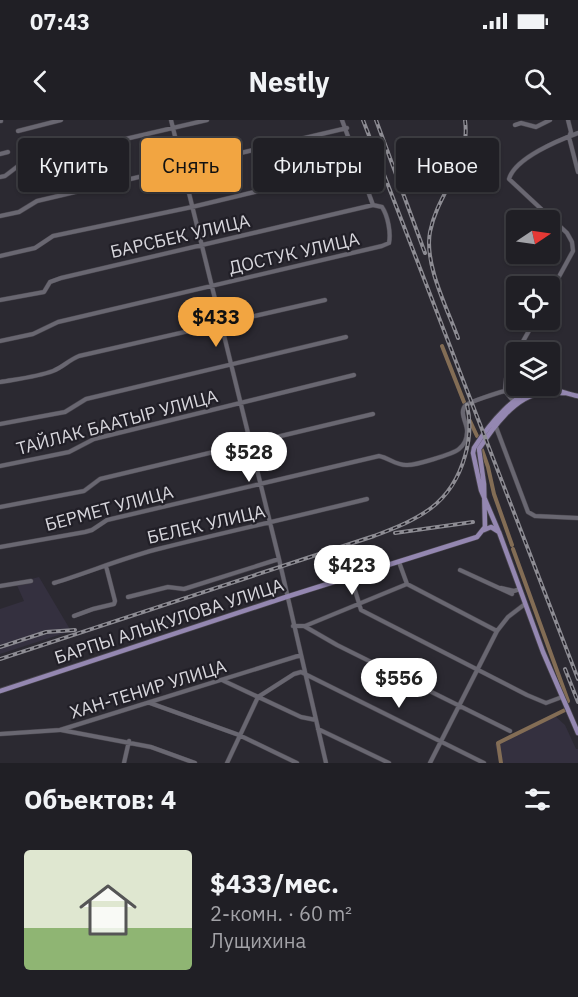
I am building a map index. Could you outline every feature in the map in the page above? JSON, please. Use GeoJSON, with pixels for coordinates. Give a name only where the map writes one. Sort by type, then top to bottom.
{"type":"FeatureCollection","features":[{"type":"Feature","properties":{"kind":"main road"},"geometry":{"type":"LineString","coordinates":[[578,396],[541,388],[527,393],[489,428],[473,450],[483,496],[562,698],[578,733]]}},
{"type":"Feature","properties":{"kind":"main road"},"geometry":{"type":"LineString","coordinates":[[499,532],[491,527],[484,530],[484,477],[478,451],[515,404]]}},
{"type":"Feature","properties":{"kind":"main road","name":"БАРПЫ АЛЫКУЛОВА УЛИЦА"},"geometry":{"type":"LineString","coordinates":[[0,691],[286,597],[470,540],[479,536],[484,530]]}},
{"type":"Feature","properties":{"kind":"street"},"geometry":{"type":"LineString","coordinates":[[18,131],[62,120]]}},
{"type":"Feature","properties":{"kind":"street"},"geometry":{"type":"LineString","coordinates":[[171,120],[175,138]]}},
{"type":"Feature","properties":{"kind":"street"},"geometry":{"type":"LineString","coordinates":[[0,177],[5,176],[22,163],[207,120]]}},
{"type":"Feature","properties":{"kind":"street"},"geometry":{"type":"LineString","coordinates":[[342,120],[350,138]]}},
{"type":"Feature","properties":{"kind":"street"},"geometry":{"type":"LineString","coordinates":[[515,125],[521,123],[536,127],[550,120]]}},
{"type":"Feature","properties":{"kind":"street"},"geometry":{"type":"LineString","coordinates":[[568,120],[571,132],[569,137],[578,172]]}},
{"type":"Feature","properties":{"kind":"street"},"geometry":{"type":"LineString","coordinates":[[241,152],[347,128]]}},
{"type":"Feature","properties":{"kind":"street"},"geometry":{"type":"LineString","coordinates":[[559,276],[573,251],[572,242],[567,233],[509,179],[514,170],[538,152],[578,133]]}},
{"type":"Feature","properties":{"kind":"street"},"geometry":{"type":"LineString","coordinates":[[0,154],[8,152]]}},
{"type":"Feature","properties":{"kind":"street"},"geometry":{"type":"LineString","coordinates":[[0,216],[20,212],[37,201],[141,176]]}},
{"type":"Feature","properties":{"kind":"street"},"geometry":{"type":"LineString","coordinates":[[188,192],[279,559],[326,763]]}},
{"type":"Feature","properties":{"kind":"street"},"geometry":{"type":"LineString","coordinates":[[0,256],[35,248],[53,236],[255,192]]}},
{"type":"Feature","properties":{"kind":"street"},"geometry":{"type":"LineString","coordinates":[[368,192],[373,205]]}},
{"type":"Feature","properties":{"kind":"street","name":"БАРСБЕК УЛИЦА"},"geometry":{"type":"LineString","coordinates":[[0,300],[44,292],[50,282],[61,279],[373,205]]}},
{"type":"Feature","properties":{"kind":"street","name":"ДОСТУК УЛИЦА"},"geometry":{"type":"LineString","coordinates":[[0,341],[33,334],[58,322],[382,246],[389,243],[390,234],[385,212],[382,207],[373,205]]}},
{"type":"Feature","properties":{"kind":"street"},"geometry":{"type":"LineString","coordinates":[[0,382],[57,370],[79,356],[325,300]]}},
{"type":"Feature","properties":{"kind":"street"},"geometry":{"type":"LineString","coordinates":[[0,424],[66,412],[86,399],[346,337]]}},
{"type":"Feature","properties":{"kind":"street","name":"ТАЙЛАК БААТЫР УЛИЦА"},"geometry":{"type":"LineString","coordinates":[[0,465],[69,452],[94,439],[354,375]]}},
{"type":"Feature","properties":{"kind":"street"},"geometry":{"type":"LineString","coordinates":[[506,379],[505,390],[515,404]]}},
{"type":"Feature","properties":{"kind":"street","name":"БЕЛЕК УЛИЦА"},"geometry":{"type":"LineString","coordinates":[[260,484],[379,456],[390,458],[398,464],[408,465],[458,451],[465,442],[468,431],[463,414],[466,405],[505,390]]}},
{"type":"Feature","properties":{"kind":"street"},"geometry":{"type":"LineString","coordinates":[[0,507],[84,491],[100,479],[373,414]]}},
{"type":"Feature","properties":{"kind":"street"},"geometry":{"type":"LineString","coordinates":[[496,427],[528,512],[534,516],[578,518]]}},
{"type":"Feature","properties":{"kind":"street","name":"БЕРМЕТ УЛИЦА"},"geometry":{"type":"LineString","coordinates":[[0,547],[85,532],[107,520],[260,484]]}},
{"type":"Feature","properties":{"kind":"street","name":"БЕЛЕК УЛИЦА"},"geometry":{"type":"LineString","coordinates":[[54,583],[106,566],[111,562],[162,548],[367,499]]}},
{"type":"Feature","properties":{"kind":"street"},"geometry":{"type":"LineString","coordinates":[[128,597],[168,587],[184,590],[279,559]]}},
{"type":"Feature","properties":{"kind":"street"},"geometry":{"type":"LineString","coordinates":[[399,562],[407,584],[497,631]]}},
{"type":"Feature","properties":{"kind":"street"},"geometry":{"type":"LineString","coordinates":[[74,616],[114,604],[116,601],[106,566]]}},
{"type":"Feature","properties":{"kind":"street"},"geometry":{"type":"LineString","coordinates":[[460,570],[512,594]]}},
{"type":"Feature","properties":{"kind":"street"},"geometry":{"type":"LineString","coordinates":[[351,577],[361,610],[546,703],[562,698]]}},
{"type":"Feature","properties":{"kind":"street"},"geometry":{"type":"LineString","coordinates":[[0,586],[31,581]]}},
{"type":"Feature","properties":{"kind":"street"},"geometry":{"type":"LineString","coordinates":[[293,626],[304,626],[407,584]]}},
{"type":"Feature","properties":{"kind":"street"},"geometry":{"type":"LineString","coordinates":[[500,588],[514,591],[520,589]]}},
{"type":"Feature","properties":{"kind":"street"},"geometry":{"type":"LineString","coordinates":[[430,763],[497,631],[508,616],[525,604]]}},
{"type":"Feature","properties":{"kind":"street"},"geometry":{"type":"LineString","coordinates":[[304,626],[510,732]]}},
{"type":"Feature","properties":{"kind":"street","name":"ХАН-ТЕНИР УЛИЦА"},"geometry":{"type":"LineString","coordinates":[[0,734],[60,730],[301,655]]}},
{"type":"Feature","properties":{"kind":"street"},"geometry":{"type":"LineString","coordinates":[[226,763],[258,696],[294,674],[305,673],[484,763]]}},
{"type":"Feature","properties":{"kind":"street"},"geometry":{"type":"LineString","coordinates":[[224,680],[301,717],[316,720]]}},
{"type":"Feature","properties":{"kind":"street"},"geometry":{"type":"LineString","coordinates":[[149,703],[239,735],[297,763]]}},
{"type":"Feature","properties":{"kind":"street"},"geometry":{"type":"LineString","coordinates":[[318,729],[389,763]]}},
{"type":"Feature","properties":{"kind":"street"},"geometry":{"type":"LineString","coordinates":[[60,730],[129,741],[195,763]]}},
{"type":"Feature","properties":{"kind":"street"},"geometry":{"type":"LineString","coordinates":[[124,763],[129,741]]}},
{"type":"Feature","properties":{"kind":"shaded area"},"geometry":{"type":"Polygon","coordinates":[[[39,577],[71,631],[0,654],[0,609],[24,601],[16,583],[39,577]]]}},
{"type":"Feature","properties":{"kind":"shaded area"},"geometry":{"type":"Polygon","coordinates":[[[555,716],[565,725],[578,749],[578,763],[499,763],[495,744],[555,716]]]}},
{"type":"Feature","properties":{"kind":"waterway"},"geometry":{"type":"LineString","coordinates":[[442,346],[464,402]]}},
{"type":"Feature","properties":{"kind":"waterway"},"geometry":{"type":"LineString","coordinates":[[470,421],[477,436]]}},
{"type":"Feature","properties":{"kind":"waterway"},"geometry":{"type":"LineString","coordinates":[[482,450],[494,494],[512,545]]}},
{"type":"Feature","properties":{"kind":"waterway"},"geometry":{"type":"LineString","coordinates":[[513,549],[568,701]]}},
{"type":"Feature","properties":{"kind":"waterway"},"geometry":{"type":"LineString","coordinates":[[501,763],[498,743],[565,710]]}},
{"type":"Feature","properties":{"kind":"railway"},"geometry":{"type":"LineString","coordinates":[[363,120],[578,679]]}},
{"type":"Feature","properties":{"kind":"railway"},"geometry":{"type":"LineString","coordinates":[[376,120],[425,253]]}},
{"type":"Feature","properties":{"kind":"railway"},"geometry":{"type":"LineString","coordinates":[[458,338],[433,272],[429,245],[434,217],[459,165],[466,136],[465,120]]}},
{"type":"Feature","properties":{"kind":"railway"},"geometry":{"type":"LineString","coordinates":[[0,659],[374,536],[419,516],[442,498],[459,473],[469,437],[467,405]]}},
{"type":"Feature","properties":{"kind":"railway"},"geometry":{"type":"LineString","coordinates":[[395,533],[473,522]]}},
{"type":"Feature","properties":{"kind":"railway"},"geometry":{"type":"LineString","coordinates":[[0,647],[46,632],[75,630]]}},
{"type":"Feature","properties":{"kind":"railway"},"geometry":{"type":"LineString","coordinates":[[565,669],[578,702]]}}]}
